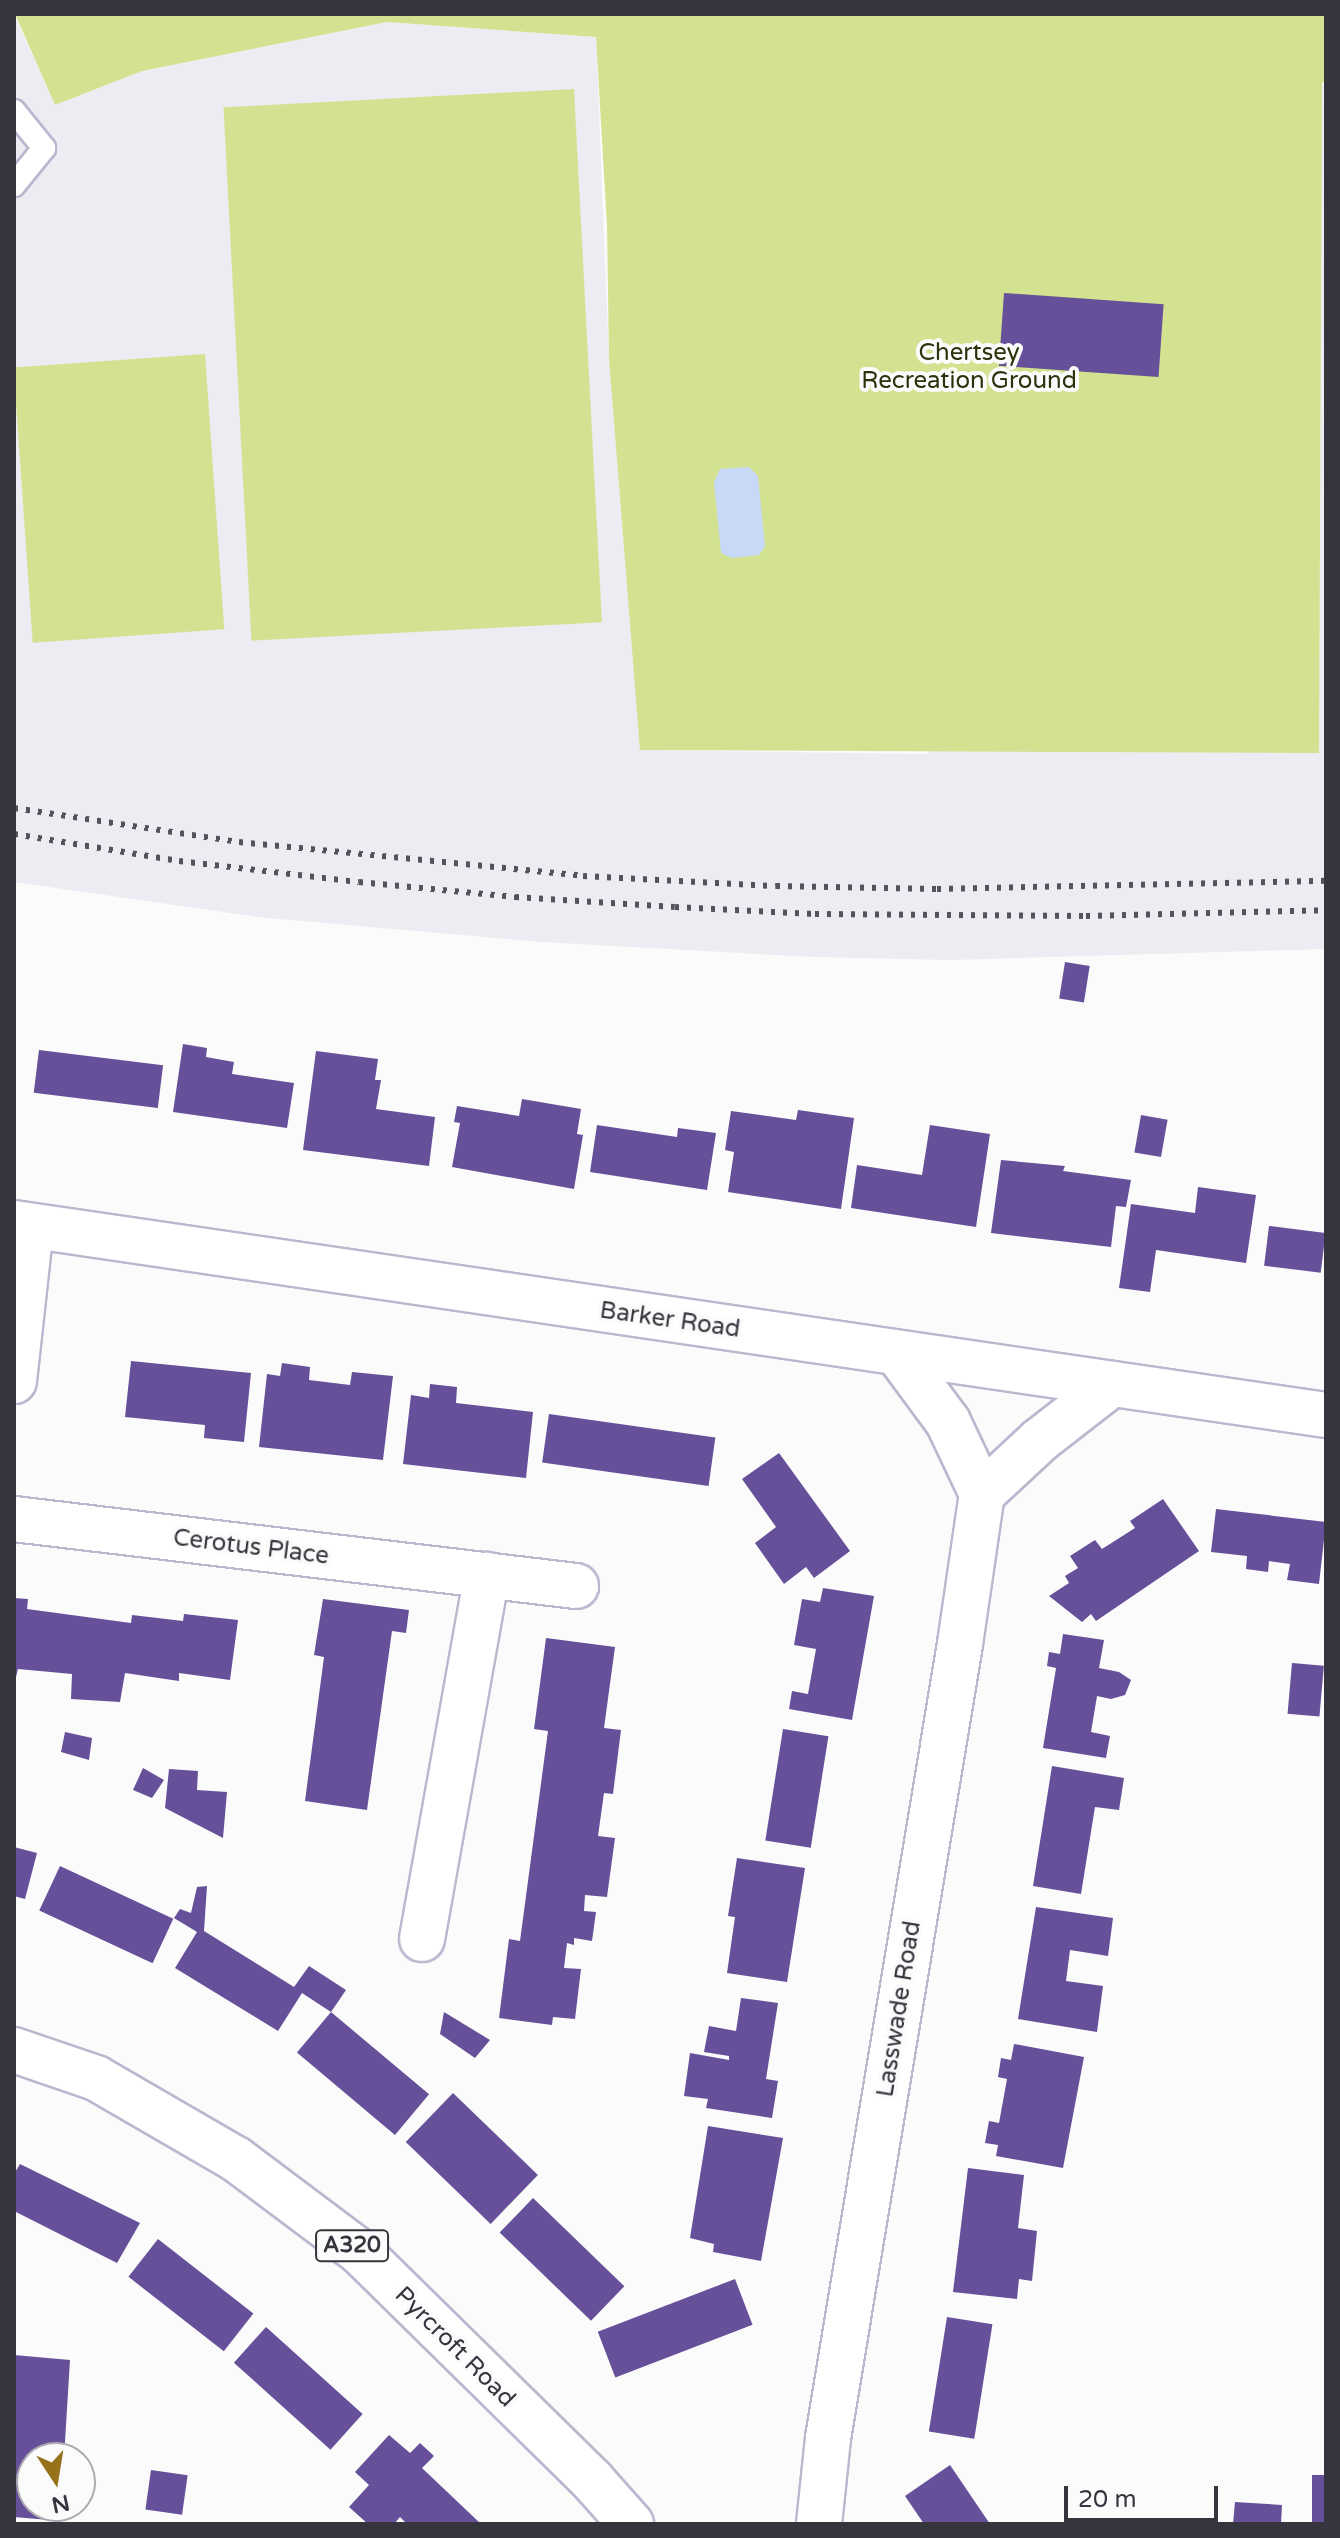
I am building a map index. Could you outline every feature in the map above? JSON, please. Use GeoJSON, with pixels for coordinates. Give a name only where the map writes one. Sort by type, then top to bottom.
{"type":"FeatureCollection","features":[{"type":"Feature","properties":{"kind":"street","name":"Barker Road"},"geometry":{"type":"LineString","coordinates":[[22,1224],[1326,1415]]}},
{"type":"Feature","properties":{"kind":"street"},"geometry":{"type":"LineString","coordinates":[[14,1381],[22,1224]]}},
{"type":"Feature","properties":{"kind":"street"},"geometry":{"type":"LineString","coordinates":[[897,1353],[948,1422],[982,1494],[1040,1440],[1112,1384]]}},
{"type":"Feature","properties":{"kind":"street","name":"Lasswade Road"},"geometry":{"type":"LineString","coordinates":[[819,2524],[828,2438],[960,1644],[982,1494]]}},
{"type":"Feature","properties":{"kind":"street","name":"Cerotus Place"},"geometry":{"type":"LineString","coordinates":[[14,1519],[576,1586]]}},
{"type":"Feature","properties":{"kind":"street"},"geometry":{"type":"LineString","coordinates":[[422,1939],[487,1575]]}},
{"type":"Feature","properties":{"kind":"street","name":"Pyrcroft Road"},"geometry":{"type":"LineString","coordinates":[[14,2050],[96,2078],[236,2159],[360,2252],[592,2480],[631,2524]]}},
{"type":"Feature","properties":{"kind":"lane"},"geometry":{"type":"LineString","coordinates":[[14,111],[44,148],[14,185]]}},
{"type":"Feature","properties":{"kind":"shaded area"},"geometry":{"type":"Polygon","coordinates":[[[14,14],[55,105],[142,71],[387,22],[596,37],[609,359],[641,750],[927,754],[1326,80],[1326,949],[951,960],[813,957],[542,942],[257,917],[14,882],[14,14]]]}},
{"type":"Feature","properties":{"kind":"green space","name":"Chertsey Recreation Ground"},"geometry":{"type":"Polygon","coordinates":[[[15,14],[1326,14],[1326,80],[1322,83],[1319,753],[640,750],[609,359],[607,226],[596,37],[387,22],[142,71],[55,105],[15,14]]]}},
{"type":"Feature","properties":{"kind":"green space"},"geometry":{"type":"Polygon","coordinates":[[[574,89],[602,622],[251,641],[223,107],[574,89]]]}},
{"type":"Feature","properties":{"kind":"green space"},"geometry":{"type":"Polygon","coordinates":[[[205,354],[224,629],[33,643],[14,367],[205,354]]]}},
{"type":"Feature","properties":{"kind":"water"},"geometry":{"type":"Polygon","coordinates":[[[749,467],[758,476],[765,546],[759,555],[732,558],[721,553],[714,482],[720,469],[749,467]]]}},
{"type":"Feature","properties":{"kind":"building"},"geometry":{"type":"Polygon","coordinates":[[[1004,293],[1164,304],[1159,377],[999,366],[1004,293]]]}},
{"type":"Feature","properties":{"kind":"building"},"geometry":{"type":"Polygon","coordinates":[[[1065,962],[1090,966],[1084,1002],[1059,999],[1065,962]]]}},
{"type":"Feature","properties":{"kind":"building"},"geometry":{"type":"Polygon","coordinates":[[[183,1044],[207,1048],[206,1057],[234,1062],[232,1074],[294,1083],[287,1128],[173,1112],[183,1044]]]}},
{"type":"Feature","properties":{"kind":"building"},"geometry":{"type":"Polygon","coordinates":[[[39,1050],[163,1065],[158,1108],[34,1093],[39,1050]]]}},
{"type":"Feature","properties":{"kind":"building"},"geometry":{"type":"Polygon","coordinates":[[[316,1051],[378,1059],[375,1080],[381,1080],[376,1109],[435,1117],[429,1166],[303,1150],[316,1051]]]}},
{"type":"Feature","properties":{"kind":"building"},"geometry":{"type":"Polygon","coordinates":[[[522,1099],[581,1109],[577,1134],[583,1135],[574,1189],[452,1167],[460,1123],[454,1122],[457,1106],[519,1116],[522,1099]]]}},
{"type":"Feature","properties":{"kind":"building"},"geometry":{"type":"Polygon","coordinates":[[[798,1110],[854,1118],[841,1209],[728,1192],[734,1152],[725,1150],[731,1111],[796,1120],[798,1110]]]}},
{"type":"Feature","properties":{"kind":"building"},"geometry":{"type":"Polygon","coordinates":[[[1141,1115],[1168,1120],[1161,1157],[1134,1152],[1141,1115]]]}},
{"type":"Feature","properties":{"kind":"building"},"geometry":{"type":"Polygon","coordinates":[[[597,1125],[677,1137],[678,1128],[716,1133],[707,1190],[590,1172],[597,1125]]]}},
{"type":"Feature","properties":{"kind":"building"},"geometry":{"type":"Polygon","coordinates":[[[930,1125],[990,1134],[976,1227],[851,1208],[857,1165],[922,1175],[930,1125]]]}},
{"type":"Feature","properties":{"kind":"building"},"geometry":{"type":"Polygon","coordinates":[[[1001,1160],[1065,1166],[1063,1171],[1131,1180],[1126,1207],[1116,1206],[1111,1247],[991,1233],[1001,1160]]]}},
{"type":"Feature","properties":{"kind":"building"},"geometry":{"type":"Polygon","coordinates":[[[1198,1187],[1256,1195],[1246,1263],[1156,1250],[1150,1292],[1119,1288],[1131,1204],[1195,1213],[1198,1187]]]}},
{"type":"Feature","properties":{"kind":"building"},"geometry":{"type":"Polygon","coordinates":[[[1269,1226],[1326,1233],[1321,1273],[1264,1266],[1269,1226]]]}},
{"type":"Feature","properties":{"kind":"building"},"geometry":{"type":"Polygon","coordinates":[[[131,1361],[251,1373],[244,1442],[204,1438],[205,1425],[125,1417],[131,1361]]]}},
{"type":"Feature","properties":{"kind":"building"},"geometry":{"type":"Polygon","coordinates":[[[282,1363],[310,1367],[309,1380],[350,1385],[352,1372],[393,1376],[383,1460],[259,1447],[267,1374],[280,1376],[282,1363]]]}},
{"type":"Feature","properties":{"kind":"building"},"geometry":{"type":"Polygon","coordinates":[[[430,1384],[457,1387],[456,1403],[533,1412],[526,1478],[403,1464],[411,1395],[429,1398],[430,1384]]]}},
{"type":"Feature","properties":{"kind":"building"},"geometry":{"type":"Polygon","coordinates":[[[549,1414],[715,1437],[709,1486],[542,1463],[549,1414]]]}},
{"type":"Feature","properties":{"kind":"building"},"geometry":{"type":"Polygon","coordinates":[[[779,1453],[850,1551],[814,1578],[806,1567],[784,1584],[755,1543],[776,1527],[742,1479],[779,1453]]]}},
{"type":"Feature","properties":{"kind":"building"},"geometry":{"type":"Polygon","coordinates":[[[1163,1499],[1199,1551],[1096,1621],[1091,1614],[1082,1622],[1049,1596],[1069,1583],[1065,1576],[1078,1568],[1070,1556],[1095,1540],[1102,1549],[1135,1528],[1130,1521],[1163,1499]]]}},
{"type":"Feature","properties":{"kind":"building"},"geometry":{"type":"Polygon","coordinates":[[[1216,1509],[1326,1522],[1319,1584],[1287,1580],[1290,1564],[1269,1561],[1268,1572],[1246,1569],[1247,1556],[1211,1552],[1216,1509]]]}},
{"type":"Feature","properties":{"kind":"building"},"geometry":{"type":"Polygon","coordinates":[[[823,1588],[874,1596],[852,1720],[789,1709],[792,1691],[808,1694],[816,1649],[794,1645],[802,1599],[820,1602],[823,1588]]]}},
{"type":"Feature","properties":{"kind":"building"},"geometry":{"type":"Polygon","coordinates":[[[14,1598],[28,1599],[27,1609],[131,1623],[132,1615],[183,1621],[184,1614],[238,1620],[230,1680],[179,1673],[179,1681],[125,1673],[120,1702],[71,1699],[72,1674],[18,1669],[14,1685],[14,1598]]]}},
{"type":"Feature","properties":{"kind":"building"},"geometry":{"type":"Polygon","coordinates":[[[323,1599],[409,1610],[406,1633],[392,1631],[367,1810],[305,1801],[324,1657],[314,1655],[323,1599]]]}},
{"type":"Feature","properties":{"kind":"building"},"geometry":{"type":"Polygon","coordinates":[[[1063,1634],[1104,1640],[1099,1668],[1119,1672],[1131,1680],[1125,1695],[1111,1699],[1097,1696],[1091,1732],[1110,1736],[1106,1758],[1043,1748],[1056,1668],[1047,1666],[1049,1652],[1060,1654],[1063,1634]]]}},
{"type":"Feature","properties":{"kind":"building"},"geometry":{"type":"Polygon","coordinates":[[[546,1638],[615,1647],[604,1728],[621,1730],[613,1794],[604,1793],[598,1836],[615,1838],[607,1897],[585,1895],[584,1911],[596,1912],[592,1941],[574,1938],[574,1945],[567,1943],[564,1968],[581,1969],[575,2019],[553,2017],[552,2025],[499,2018],[509,1939],[520,1941],[548,1731],[534,1729],[546,1638]]]}},
{"type":"Feature","properties":{"kind":"building"},"geometry":{"type":"Polygon","coordinates":[[[1292,1663],[1324,1666],[1319,1717],[1288,1714],[1292,1663]]]}},
{"type":"Feature","properties":{"kind":"building"},"geometry":{"type":"Polygon","coordinates":[[[783,1729],[828,1736],[811,1848],[765,1841],[783,1729]]]}},
{"type":"Feature","properties":{"kind":"building"},"geometry":{"type":"Polygon","coordinates":[[[65,1732],[92,1738],[89,1760],[61,1752],[65,1732]]]}},
{"type":"Feature","properties":{"kind":"building"},"geometry":{"type":"Polygon","coordinates":[[[1052,1766],[1124,1778],[1119,1810],[1095,1807],[1081,1894],[1033,1886],[1052,1766]]]}},
{"type":"Feature","properties":{"kind":"building"},"geometry":{"type":"Polygon","coordinates":[[[143,1768],[164,1780],[152,1798],[133,1790],[143,1768]]]}},
{"type":"Feature","properties":{"kind":"building"},"geometry":{"type":"Polygon","coordinates":[[[169,1769],[198,1771],[197,1790],[227,1792],[223,1838],[165,1808],[169,1769]]]}},
{"type":"Feature","properties":{"kind":"building"},"geometry":{"type":"Polygon","coordinates":[[[14,1847],[37,1853],[25,1899],[14,1896],[14,1847]]]}},
{"type":"Feature","properties":{"kind":"building"},"geometry":{"type":"Polygon","coordinates":[[[737,1858],[805,1868],[787,1982],[727,1973],[735,1917],[728,1916],[737,1858]]]}},
{"type":"Feature","properties":{"kind":"building"},"geometry":{"type":"Polygon","coordinates":[[[60,1866],[173,1919],[153,1963],[39,1910],[60,1866]]]}},
{"type":"Feature","properties":{"kind":"building"},"geometry":{"type":"Polygon","coordinates":[[[207,1886],[204,1931],[294,1987],[309,1966],[346,1990],[331,2012],[302,1993],[278,2031],[175,1968],[197,1932],[174,1918],[180,1909],[191,1913],[197,1887],[207,1886]]]}},
{"type":"Feature","properties":{"kind":"building"},"geometry":{"type":"Polygon","coordinates":[[[1036,1907],[1113,1918],[1108,1956],[1070,1950],[1066,1981],[1103,1986],[1097,2032],[1018,2019],[1036,1907]]]}},
{"type":"Feature","properties":{"kind":"building"},"geometry":{"type":"Polygon","coordinates":[[[741,1998],[778,2003],[766,2079],[778,2081],[772,2118],[706,2108],[708,2099],[684,2096],[690,2053],[729,2060],[729,2056],[704,2052],[709,2026],[736,2031],[741,1998]]]}},
{"type":"Feature","properties":{"kind":"building"},"geometry":{"type":"Polygon","coordinates":[[[331,2012],[429,2094],[395,2135],[297,2053],[331,2012]]]}},
{"type":"Feature","properties":{"kind":"building"},"geometry":{"type":"Polygon","coordinates":[[[444,2012],[490,2040],[475,2058],[440,2034],[444,2012]]]}},
{"type":"Feature","properties":{"kind":"building"},"geometry":{"type":"Polygon","coordinates":[[[1014,2044],[1084,2057],[1063,2168],[996,2156],[998,2145],[985,2143],[989,2121],[999,2123],[1007,2079],[998,2077],[1001,2058],[1011,2060],[1014,2044]]]}},
{"type":"Feature","properties":{"kind":"building"},"geometry":{"type":"Polygon","coordinates":[[[453,2093],[538,2175],[491,2224],[406,2142],[453,2093]]]}},
{"type":"Feature","properties":{"kind":"building"},"geometry":{"type":"Polygon","coordinates":[[[708,2126],[783,2138],[761,2261],[713,2252],[714,2244],[690,2238],[708,2126]]]}},
{"type":"Feature","properties":{"kind":"building"},"geometry":{"type":"Polygon","coordinates":[[[20,2164],[140,2223],[117,2263],[14,2211],[14,2174],[20,2164]]]}},
{"type":"Feature","properties":{"kind":"building"},"geometry":{"type":"Polygon","coordinates":[[[968,2168],[1024,2175],[1018,2228],[1037,2231],[1032,2281],[1019,2279],[1017,2299],[953,2292],[968,2168]]]}},
{"type":"Feature","properties":{"kind":"building"},"geometry":{"type":"Polygon","coordinates":[[[533,2198],[624,2286],[591,2321],[500,2233],[533,2198]]]}},
{"type":"Feature","properties":{"kind":"building"},"geometry":{"type":"Polygon","coordinates":[[[158,2239],[253,2313],[224,2351],[128,2277],[158,2239]]]}},
{"type":"Feature","properties":{"kind":"building"},"geometry":{"type":"Polygon","coordinates":[[[735,2279],[753,2325],[615,2377],[598,2332],[735,2279]]]}},
{"type":"Feature","properties":{"kind":"building"},"geometry":{"type":"Polygon","coordinates":[[[947,2317],[992,2324],[974,2439],[929,2432],[947,2317]]]}},
{"type":"Feature","properties":{"kind":"building"},"geometry":{"type":"Polygon","coordinates":[[[266,2327],[363,2414],[330,2450],[234,2363],[266,2327]]]}},
{"type":"Feature","properties":{"kind":"building"},"geometry":{"type":"Polygon","coordinates":[[[14,2355],[70,2360],[65,2442],[16,2442],[14,2517],[14,2355]]]}},
{"type":"Feature","properties":{"kind":"building"},"geometry":{"type":"Polygon","coordinates":[[[389,2435],[410,2453],[420,2443],[434,2456],[422,2468],[481,2524],[407,2524],[400,2517],[394,2524],[368,2524],[349,2507],[369,2485],[355,2472],[389,2435]]]}},
{"type":"Feature","properties":{"kind":"building"},"geometry":{"type":"Polygon","coordinates":[[[950,2465],[990,2524],[924,2524],[905,2496],[950,2465]]]}},
{"type":"Feature","properties":{"kind":"building"},"geometry":{"type":"Polygon","coordinates":[[[151,2470],[188,2475],[182,2515],[145,2510],[151,2470]]]}},
{"type":"Feature","properties":{"kind":"building"},"geometry":{"type":"Polygon","coordinates":[[[1312,2475],[1326,2475],[1326,2524],[1312,2524],[1312,2475]]]}},
{"type":"Feature","properties":{"kind":"building"},"geometry":{"type":"Polygon","coordinates":[[[1235,2502],[1282,2505],[1281,2524],[1233,2524],[1235,2502]]]}},
{"type":"Feature","properties":{"kind":"railway"},"geometry":{"type":"LineString","coordinates":[[14,808],[239,842],[583,876],[776,886],[937,889],[1326,881]]}},
{"type":"Feature","properties":{"kind":"railway"},"geometry":{"type":"LineString","coordinates":[[14,834],[179,861],[359,882],[515,897],[675,907],[815,914],[1086,916],[1326,910]]}}]}
